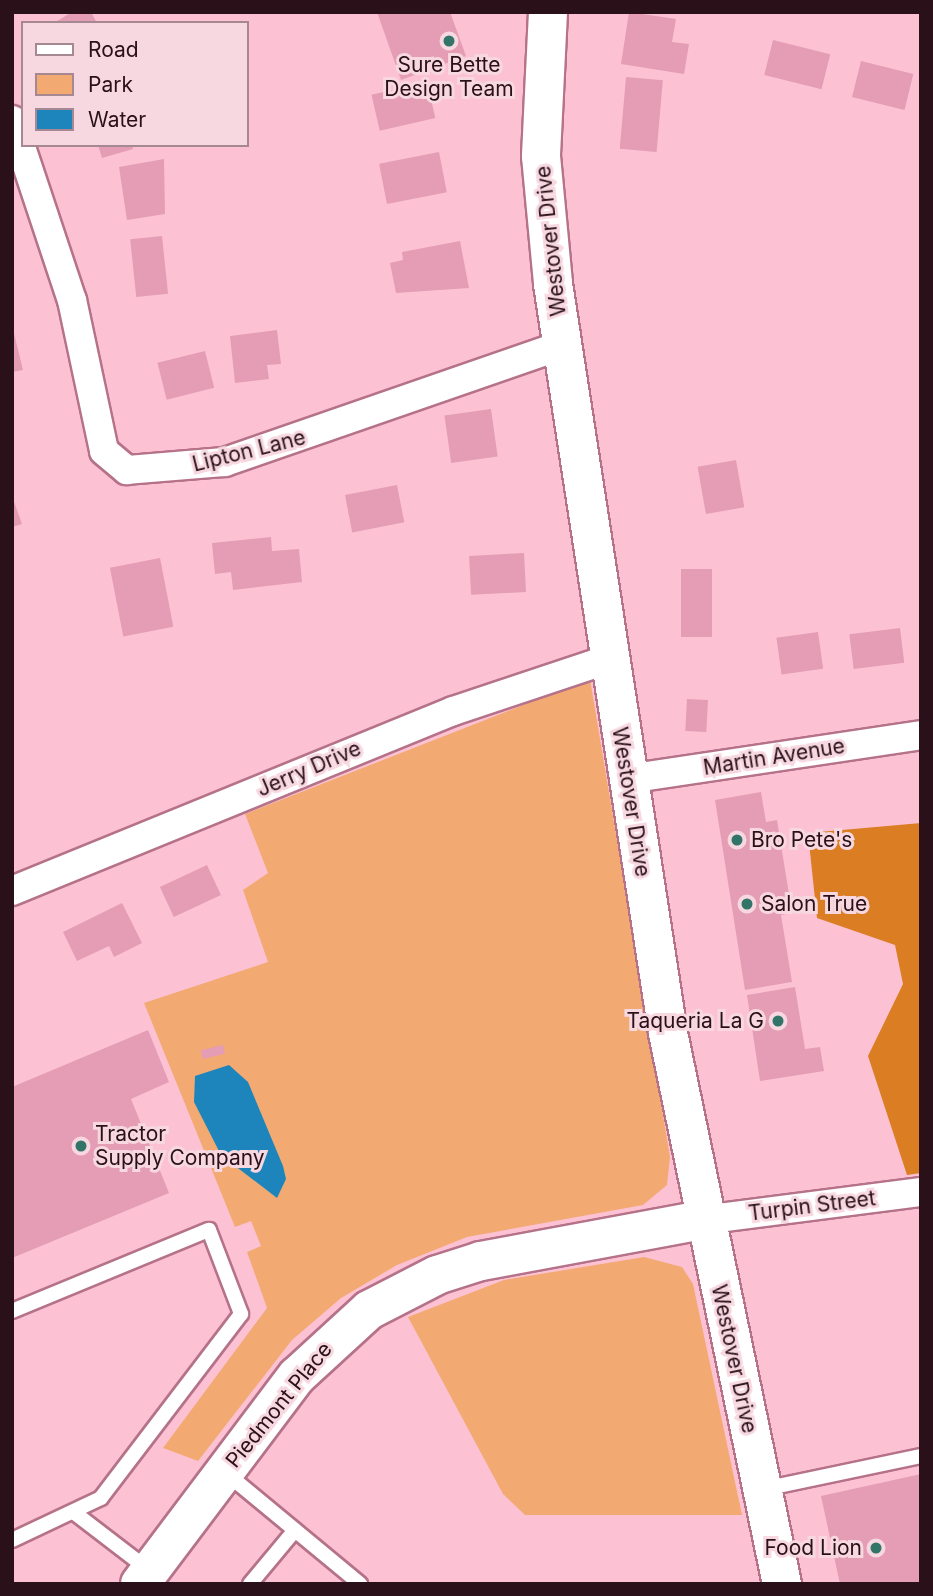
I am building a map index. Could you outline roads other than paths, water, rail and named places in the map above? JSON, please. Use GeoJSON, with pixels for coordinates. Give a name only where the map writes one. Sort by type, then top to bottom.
{"type":"FeatureCollection","features":[{"type":"Feature","properties":{"kind":"main road","name":"Westover Drive"},"geometry":{"type":"LineString","coordinates":[[548,12],[541,156],[562,345],[628,779],[702,1220],[782,1584]]}},
{"type":"Feature","properties":{"kind":"main road","name":"Piedmont Place"},"geometry":{"type":"LineString","coordinates":[[145,1577],[330,1341],[395,1294],[481,1261],[702,1220]]}},
{"type":"Feature","properties":{"kind":"street","name":"Lipton Lane"},"geometry":{"type":"LineString","coordinates":[[12,120],[72,300],[104,451],[127,470],[225,462],[562,345]]}},
{"type":"Feature","properties":{"kind":"street","name":"Jerry Drive"},"geometry":{"type":"LineString","coordinates":[[12,891],[441,716],[609,659]]}},
{"type":"Feature","properties":{"kind":"street","name":"Martin Avenue"},"geometry":{"type":"LineString","coordinates":[[628,779],[921,735]]}},
{"type":"Feature","properties":{"kind":"street","name":"Turpin Street"},"geometry":{"type":"LineString","coordinates":[[702,1220],[921,1192]]}},
{"type":"Feature","properties":{"kind":"lane"},"geometry":{"type":"LineString","coordinates":[[12,1311],[209,1230],[240,1303],[238,1323],[110,1489],[76,1514],[12,1540]]}},
{"type":"Feature","properties":{"kind":"lane"},"geometry":{"type":"LineString","coordinates":[[762,1489],[921,1457]]}},
{"type":"Feature","properties":{"kind":"lane"},"geometry":{"type":"LineString","coordinates":[[225,1472],[360,1584]]}},
{"type":"Feature","properties":{"kind":"lane"},"geometry":{"type":"LineString","coordinates":[[76,1514],[145,1577]]}},
{"type":"Feature","properties":{"kind":"lane"},"geometry":{"type":"LineString","coordinates":[[250,1584],[295,1530]]}},
{"type":"Feature","properties":{"kind":"water"},"geometry":{"type":"Polygon","coordinates":[[[229,1065],[248,1082],[283,1166],[286,1179],[277,1198],[221,1155],[194,1102],[195,1076],[229,1065]]]}},
{"type":"Feature","properties":{"kind":"place","name":"Sure Bette Design Team"},"geometry":{"type":"Point","coordinates":[449,41]}},
{"type":"Feature","properties":{"kind":"place","name":"Bro Pete's"},"geometry":{"type":"Point","coordinates":[737,840]}},
{"type":"Feature","properties":{"kind":"place","name":"Salon True"},"geometry":{"type":"Point","coordinates":[747,904]}},
{"type":"Feature","properties":{"kind":"place","name":"Taqueria La G"},"geometry":{"type":"Point","coordinates":[778,1021]}},
{"type":"Feature","properties":{"kind":"place","name":"Tractor Supply Company"},"geometry":{"type":"Point","coordinates":[81,1146]}},
{"type":"Feature","properties":{"kind":"place","name":"Food Lion"},"geometry":{"type":"Point","coordinates":[876,1548]}}]}
